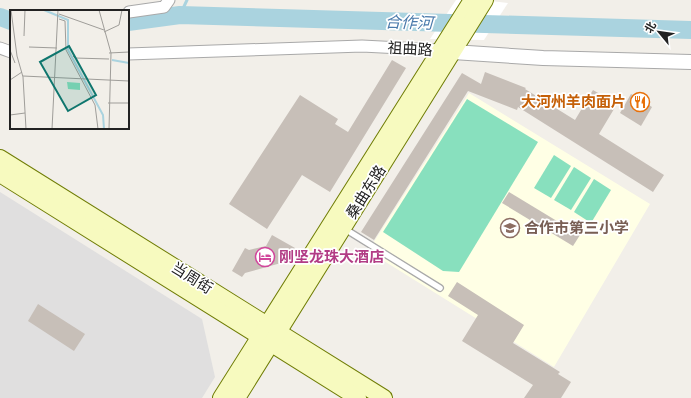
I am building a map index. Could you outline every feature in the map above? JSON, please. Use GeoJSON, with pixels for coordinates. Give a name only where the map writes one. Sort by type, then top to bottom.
{"type":"FeatureCollection","features":[{"type":"Feature","properties":{"kind":"main road"},"geometry":{"type":"LineString","coordinates":[[450,45],[472,0]]}},
{"type":"Feature","properties":{"kind":"main road"},"geometry":{"type":"LineString","coordinates":[[450,45],[485,0]]}},
{"type":"Feature","properties":{"kind":"main road","name":"桑曲东路"},"geometry":{"type":"LineString","coordinates":[[269,334],[343,228],[450,45]]}},
{"type":"Feature","properties":{"kind":"main road","name":"桑曲东路"},"geometry":{"type":"LineString","coordinates":[[269,334],[450,45]]}},
{"type":"Feature","properties":{"kind":"main road","name":"当周街"},"geometry":{"type":"LineString","coordinates":[[0,158],[269,334],[358,398]]}},
{"type":"Feature","properties":{"kind":"main road","name":"当周街"},"geometry":{"type":"LineString","coordinates":[[0,174],[269,334],[384,398]]}},
{"type":"Feature","properties":{"kind":"main road"},"geometry":{"type":"LineString","coordinates":[[221,398],[269,334]]}},
{"type":"Feature","properties":{"kind":"main road"},"geometry":{"type":"LineString","coordinates":[[236,398],[269,334]]}},
{"type":"Feature","properties":{"kind":"street"},"geometry":{"type":"LineString","coordinates":[[129,12],[164,7],[169,0]]}},
{"type":"Feature","properties":{"kind":"street","name":"祖曲路"},"geometry":{"type":"LineString","coordinates":[[129,54],[362,46],[450,45],[543,58],[691,62]]}},
{"type":"Feature","properties":{"kind":"street"},"geometry":{"type":"LineString","coordinates":[[0,48],[10,52]]}},
{"type":"Feature","properties":{"kind":"lane"},"geometry":{"type":"LineString","coordinates":[[343,228],[440,288]]}},
{"type":"Feature","properties":{"kind":"shaded area","name":"合作市第三小学"},"geometry":{"type":"Polygon","coordinates":[[[469,93],[650,204],[554,367],[368,251],[469,93]]]}},
{"type":"Feature","properties":{"kind":"shaded area"},"geometry":{"type":"Polygon","coordinates":[[[0,192],[202,319],[215,377],[202,398],[0,398],[0,192]]]}},
{"type":"Feature","properties":{"kind":"green space"},"geometry":{"type":"Polygon","coordinates":[[[467,99],[538,142],[459,272],[443,271],[383,232],[467,99]]]}},
{"type":"Feature","properties":{"kind":"green space"},"geometry":{"type":"Polygon","coordinates":[[[554,155],[571,166],[551,198],[534,188],[554,155]]]}},
{"type":"Feature","properties":{"kind":"green space"},"geometry":{"type":"Polygon","coordinates":[[[574,167],[591,178],[571,210],[554,200],[574,167]]]}},
{"type":"Feature","properties":{"kind":"green space"},"geometry":{"type":"Polygon","coordinates":[[[594,179],[611,190],[591,223],[574,212],[594,179]]]}},
{"type":"Feature","properties":{"kind":"pier"},"geometry":{"type":"Polygon","coordinates":[[[456,0],[482,0],[508,3],[484,40],[430,39],[456,0]]]}},
{"type":"Feature","properties":{"kind":"building"},"geometry":{"type":"Polygon","coordinates":[[[392,60],[406,68],[330,192],[302,175],[267,229],[229,204],[300,95],[338,119],[335,124],[348,132],[392,60]]]}},
{"type":"Feature","properties":{"kind":"building"},"geometry":{"type":"Polygon","coordinates":[[[485,72],[526,88],[525,89],[575,120],[593,90],[617,104],[599,134],[664,175],[653,192],[518,107],[517,110],[468,91],[374,240],[361,232],[462,73],[481,84],[485,72]]]}},
{"type":"Feature","properties":{"kind":"building"},"geometry":{"type":"Polygon","coordinates":[[[631,94],[652,107],[641,126],[620,113],[631,94]]]}},
{"type":"Feature","properties":{"kind":"building"},"geometry":{"type":"Polygon","coordinates":[[[509,192],[580,235],[573,246],[502,203],[509,192]]]}},
{"type":"Feature","properties":{"kind":"building","name":"刚坚龙珠大酒店"},"geometry":{"type":"Polygon","coordinates":[[[272,235],[295,248],[285,265],[281,263],[245,273],[242,277],[232,271],[245,248],[249,250],[266,246],[272,235]]]}},
{"type":"Feature","properties":{"kind":"building"},"geometry":{"type":"Polygon","coordinates":[[[457,282],[524,325],[513,343],[560,372],[558,374],[571,382],[561,398],[524,398],[533,385],[462,341],[478,315],[448,296],[457,282]]]}},
{"type":"Feature","properties":{"kind":"building"},"geometry":{"type":"Polygon","coordinates":[[[38,304],[85,334],[74,351],[28,321],[38,304]]]}},
{"type":"Feature","properties":{"kind":"waterway"},"geometry":{"type":"LineString","coordinates":[[180,15],[187,0]]}},
{"type":"Feature","properties":{"kind":"waterway","name":"合作河"},"geometry":{"type":"LineString","coordinates":[[129,22],[180,15],[691,30]]}},
{"type":"Feature","properties":{"kind":"waterway","name":"合作河"},"geometry":{"type":"LineString","coordinates":[[0,17],[10,21]]}},
{"type":"Feature","properties":{"kind":"place","name":"大河州羊肉面片"},"geometry":{"type":"Point","coordinates":[640,102]}},
{"type":"Feature","properties":{"kind":"place","name":"合作市第三小学"},"geometry":{"type":"Point","coordinates":[510,228]}},
{"type":"Feature","properties":{"kind":"place","name":"刚坚龙珠大酒店"},"geometry":{"type":"Point","coordinates":[265,257]}}]}
